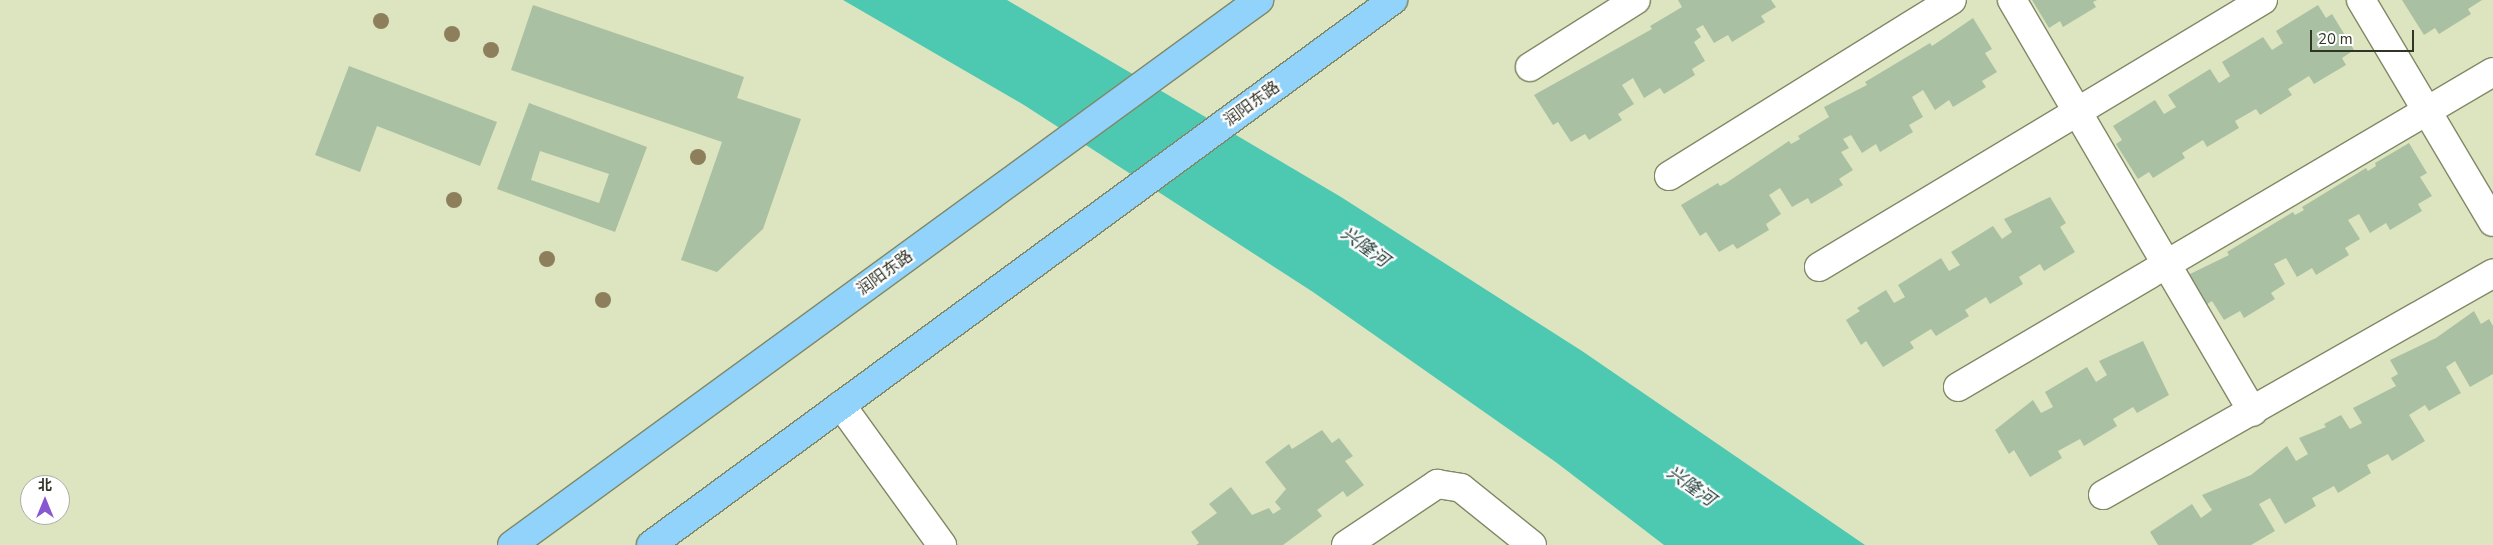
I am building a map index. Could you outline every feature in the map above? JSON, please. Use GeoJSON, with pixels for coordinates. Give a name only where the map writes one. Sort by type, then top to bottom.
{"type":"FeatureCollection","features":[{"type":"Feature","properties":{"kind":"main road","name":"润阳东路"},"geometry":{"type":"LineString","coordinates":[[512,545],[1259,0]]}},
{"type":"Feature","properties":{"kind":"main road","name":"润阳东路"},"geometry":{"type":"LineString","coordinates":[[651,545],[1393,0]]}},
{"type":"Feature","properties":{"kind":"lane"},"geometry":{"type":"LineString","coordinates":[[1530,67],[1636,0]]}},
{"type":"Feature","properties":{"kind":"lane"},"geometry":{"type":"LineString","coordinates":[[1668,176],[1952,0]]}},
{"type":"Feature","properties":{"kind":"lane"},"geometry":{"type":"LineString","coordinates":[[2012,0],[2253,412]]}},
{"type":"Feature","properties":{"kind":"lane"},"geometry":{"type":"LineString","coordinates":[[1819,267],[2078,114],[2263,0]]}},
{"type":"Feature","properties":{"kind":"lane"},"geometry":{"type":"LineString","coordinates":[[2361,0],[2493,222]]}},
{"type":"Feature","properties":{"kind":"lane"},"geometry":{"type":"LineString","coordinates":[[1958,387],[2493,72]]}},
{"type":"Feature","properties":{"kind":"lane"},"geometry":{"type":"LineString","coordinates":[[2103,496],[2253,412],[2493,273]]}},
{"type":"Feature","properties":{"kind":"lane"},"geometry":{"type":"LineString","coordinates":[[841,405],[942,545]]}},
{"type":"Feature","properties":{"kind":"lane"},"geometry":{"type":"LineString","coordinates":[[1346,545],[1437,484],[1461,488],[1532,545]]}},
{"type":"Feature","properties":{"kind":"water","name":"兴隆河"},"geometry":{"type":"Polygon","coordinates":[[[843,0],[1007,0],[1341,197],[1582,351],[1865,545],[1664,545],[1557,463],[1313,292],[1024,105],[843,0]]]}},
{"type":"Feature","properties":{"kind":"building"},"geometry":{"type":"Polygon","coordinates":[[[1678,0],[1771,0],[1776,7],[1761,16],[1765,22],[1732,42],[1728,35],[1714,43],[1703,25],[1696,29],[1701,37],[1694,42],[1705,61],[1692,69],[1695,75],[1664,94],[1660,88],[1644,98],[1633,78],[1622,85],[1634,104],[1618,114],[1622,120],[1589,140],[1585,134],[1571,142],[1558,122],[1553,125],[1534,95],[1652,29],[1650,26],[1682,7],[1678,0]]]}},
{"type":"Feature","properties":{"kind":"building"},"geometry":{"type":"Polygon","coordinates":[[[2032,0],[2097,0],[2093,2],[2096,7],[2063,27],[2060,21],[2049,28],[2032,0]]]}},
{"type":"Feature","properties":{"kind":"building"},"geometry":{"type":"Polygon","coordinates":[[[2402,0],[2482,0],[2468,9],[2471,14],[2439,34],[2435,28],[2424,35],[2402,0]]]}},
{"type":"Feature","properties":{"kind":"building"},"geometry":{"type":"Polygon","coordinates":[[[533,5],[744,77],[737,98],[801,119],[763,229],[717,272],[681,260],[722,142],[511,70],[533,5]]]}},
{"type":"Feature","properties":{"kind":"building"},"geometry":{"type":"Polygon","coordinates":[[[2318,5],[2326,18],[2332,14],[2354,50],[2342,58],[2346,65],[2314,84],[2309,76],[2288,89],[2292,95],[2260,115],[2256,109],[2235,121],[2239,128],[2207,147],[2203,140],[2182,153],[2185,158],[2153,178],[2149,172],[2138,179],[2116,144],[2122,140],[2113,126],[2155,100],[2164,114],[2176,107],[2168,95],[2210,69],[2219,83],[2230,76],[2222,62],[2263,37],[2272,50],[2283,43],[2276,31],[2318,5]]]}},
{"type":"Feature","properties":{"kind":"building"},"geometry":{"type":"Polygon","coordinates":[[[1973,18],[1992,49],[1985,53],[1997,72],[1982,81],[1986,87],[1953,107],[1949,100],[1935,110],[1923,90],[1912,97],[1923,117],[1909,125],[1913,132],[1880,152],[1876,144],[1862,153],[1851,135],[1843,139],[1849,148],[1841,152],[1853,170],[1839,179],[1843,185],[1811,204],[1808,198],[1792,207],[1780,188],[1769,195],[1781,214],[1766,224],[1769,230],[1737,249],[1733,244],[1719,252],[1706,232],[1700,236],[1681,205],[1718,183],[1720,186],[1726,183],[1789,141],[1791,144],[1800,139],[1798,136],[1829,117],[1824,107],[1867,85],[1865,82],[1930,43],[1932,46],[1973,18]]]}},
{"type":"Feature","properties":{"kind":"building"},"geometry":{"type":"Polygon","coordinates":[[[349,66],[497,122],[480,166],[377,126],[360,172],[315,155],[349,66]]]}},
{"type":"Feature","properties":{"kind":"building"},"geometry":{"type":"Polygon","coordinates":[[[529,103],[647,147],[615,232],[497,189],[529,103]],[[540,151],[531,180],[599,203],[609,174],[540,151]]]}},
{"type":"Feature","properties":{"kind":"building"},"geometry":{"type":"Polygon","coordinates":[[[2409,143],[2427,173],[2420,177],[2432,196],[2418,204],[2422,211],[2390,230],[2386,223],[2370,233],[2359,214],[2348,220],[2360,239],[2345,248],[2349,255],[2316,275],[2312,268],[2297,277],[2286,258],[2274,264],[2285,284],[2271,293],[2275,299],[2244,318],[2240,311],[2224,320],[2212,301],[2206,305],[2188,275],[2229,255],[2227,252],[2293,212],[2295,215],[2304,210],[2302,207],[2366,168],[2368,171],[2376,166],[2375,163],[2409,143]]]}},
{"type":"Feature","properties":{"kind":"building"},"geometry":{"type":"Polygon","coordinates":[[[2050,197],[2066,223],[2060,227],[2075,252],[2044,271],[2040,264],[2019,277],[2023,284],[1990,304],[1986,297],[1965,310],[1969,316],[1936,336],[1931,329],[1910,342],[1914,348],[1883,367],[1866,341],[1861,345],[1846,320],[1860,311],[1857,308],[1886,290],[1894,303],[1905,297],[1898,285],[1941,258],[1949,271],[1960,265],[1951,252],[1993,226],[2002,239],[2012,232],[2004,219],[2050,197]]]}},
{"type":"Feature","properties":{"kind":"building"},"geometry":{"type":"Polygon","coordinates":[[[2474,311],[2481,324],[2489,319],[2493,326],[2493,374],[2470,387],[2455,361],[2446,367],[2461,393],[2429,411],[2425,405],[2409,415],[2425,441],[2392,461],[2388,454],[2367,465],[2371,473],[2338,493],[2334,486],[2312,498],[2316,506],[2285,524],[2270,498],[2259,504],[2275,531],[2251,545],[2158,545],[2150,532],[2192,504],[2201,518],[2212,510],[2202,495],[2251,475],[2287,446],[2296,461],[2308,454],[2299,438],[2326,427],[2324,424],[2341,415],[2350,429],[2362,423],[2353,408],[2396,386],[2391,378],[2398,374],[2390,360],[2436,338],[2474,311]]]}},
{"type":"Feature","properties":{"kind":"building"},"geometry":{"type":"Polygon","coordinates":[[[2143,341],[2169,395],[2137,413],[2133,407],[2113,419],[2117,426],[2084,446],[2080,439],[2058,451],[2062,458],[2030,477],[2014,450],[2009,454],[1995,430],[2033,400],[2041,413],[2053,407],[2045,392],[2087,367],[2096,382],[2107,375],[2099,361],[2143,341]]]}},
{"type":"Feature","properties":{"kind":"building"},"geometry":{"type":"Polygon","coordinates":[[[1322,430],[1332,443],[1339,438],[1353,456],[1345,461],[1364,485],[1347,497],[1343,491],[1317,510],[1322,516],[1283,545],[1196,545],[1199,543],[1191,532],[1217,513],[1209,504],[1231,487],[1252,515],[1269,508],[1273,514],[1281,509],[1275,502],[1286,489],[1265,462],[1289,444],[1292,449],[1322,430]]]}}]}
